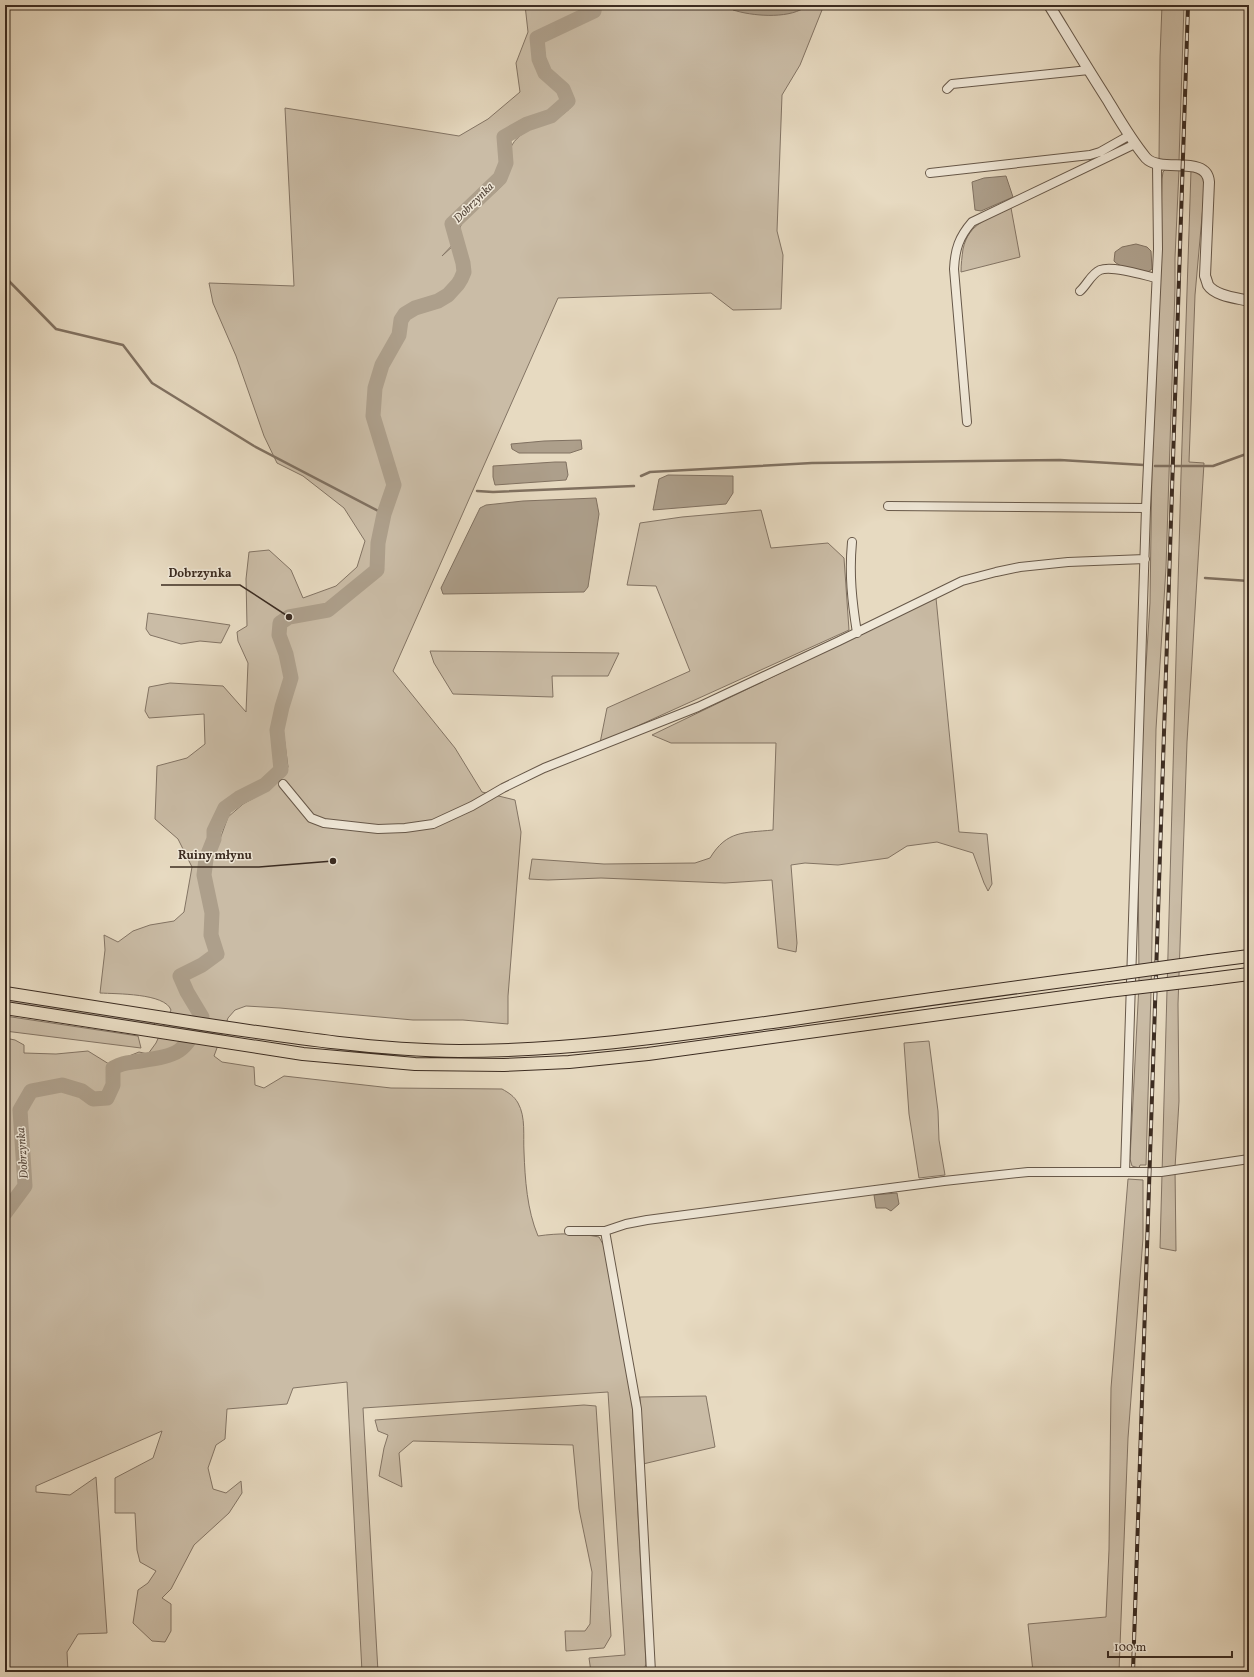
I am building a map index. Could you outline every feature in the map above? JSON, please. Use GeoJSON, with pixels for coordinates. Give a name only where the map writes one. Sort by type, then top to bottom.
{"type":"FeatureCollection","features":[{"type":"Feature","properties":{"kind":"main road"},"geometry":{"type":"LineString","coordinates":[[5,993],[321,1041],[397,1048],[459,1051],[538,1049],[646,1039],[1249,956]]}},
{"type":"Feature","properties":{"kind":"main road"},"geometry":{"type":"LineString","coordinates":[[5,1008],[333,1058],[414,1064],[504,1065],[569,1062],[648,1054],[1108,991],[1249,974]]}},
{"type":"Feature","properties":{"kind":"street"},"geometry":{"type":"LineString","coordinates":[[1049,5],[1133,140],[1148,159],[1157,164],[1191,166],[1202,170],[1207,174],[1209,182],[1205,276],[1208,285],[1221,294],[1249,301]]}},
{"type":"Feature","properties":{"kind":"street"},"geometry":{"type":"LineString","coordinates":[[947,89],[952,84],[1089,70]]}},
{"type":"Feature","properties":{"kind":"street"},"geometry":{"type":"LineString","coordinates":[[930,173],[1090,155],[1133,140]]}},
{"type":"Feature","properties":{"kind":"street"},"geometry":{"type":"LineString","coordinates":[[967,422],[954,269],[957,246],[962,234],[972,222],[1133,140]]}},
{"type":"Feature","properties":{"kind":"street"},"geometry":{"type":"LineString","coordinates":[[1125,1172],[1146,508],[1159,203],[1157,164]]}},
{"type":"Feature","properties":{"kind":"street"},"geometry":{"type":"LineString","coordinates":[[1080,291],[1089,282],[1094,274],[1105,269],[1126,271],[1156,278]]}},
{"type":"Feature","properties":{"kind":"street"},"geometry":{"type":"LineString","coordinates":[[888,506],[1146,508]]}},
{"type":"Feature","properties":{"kind":"street"},"geometry":{"type":"LineString","coordinates":[[852,542],[850,569],[851,596],[856,633]]}},
{"type":"Feature","properties":{"kind":"street"},"geometry":{"type":"LineString","coordinates":[[283,784],[311,818],[324,823],[378,829],[405,828],[433,824],[472,806],[503,788],[544,768],[698,707],[856,633],[962,581],[996,572],[1068,562],[1145,559]]}},
{"type":"Feature","properties":{"kind":"street"},"geometry":{"type":"LineString","coordinates":[[569,1232],[605,1231],[626,1224],[647,1220],[951,1180],[1028,1172],[1176,1171],[1249,1159]]}},
{"type":"Feature","properties":{"kind":"street"},"geometry":{"type":"LineString","coordinates":[[605,1231],[637,1409],[650,1672]]}},
{"type":"Feature","properties":{"kind":"shaded area"},"geometry":{"type":"Polygon","coordinates":[[[525,5],[824,5],[800,65],[782,95],[777,231],[783,255],[781,309],[733,310],[711,293],[558,298],[393,671],[455,748],[482,792],[515,800],[521,832],[508,996],[508,1024],[463,1020],[413,1020],[246,1006],[235,1010],[228,1018],[214,1056],[222,1062],[254,1067],[255,1085],[264,1088],[284,1076],[391,1088],[502,1089],[511,1095],[521,1108],[527,1194],[531,1216],[538,1236],[568,1234],[599,1237],[604,1246],[632,1400],[646,1664],[643,1672],[591,1672],[589,1658],[625,1655],[608,1392],[363,1408],[378,1672],[362,1672],[347,1382],[293,1388],[287,1404],[227,1409],[225,1439],[216,1445],[208,1468],[213,1489],[226,1493],[241,1481],[242,1493],[229,1513],[194,1545],[171,1589],[162,1598],[171,1604],[171,1631],[165,1642],[152,1641],[133,1623],[138,1590],[148,1583],[156,1571],[140,1562],[137,1550],[135,1513],[115,1513],[115,1478],[153,1458],[162,1431],[36,1486],[36,1492],[70,1495],[96,1477],[107,1633],[78,1634],[67,1652],[68,1672],[5,1672],[5,1038],[15,1040],[24,1045],[24,1053],[56,1054],[88,1051],[109,1064],[139,1052],[148,1054],[156,1043],[171,1010],[167,1004],[150,997],[128,994],[100,993],[105,950],[104,935],[118,942],[133,931],[150,925],[174,921],[184,912],[192,867],[178,839],[155,819],[157,766],[187,758],[205,744],[204,714],[149,718],[145,711],[149,687],[170,683],[223,686],[246,712],[248,663],[238,641],[237,632],[247,626],[246,579],[249,552],[269,550],[291,570],[303,598],[336,586],[357,567],[365,541],[344,508],[303,476],[277,463],[264,436],[236,356],[213,303],[209,283],[294,286],[285,108],[459,136],[488,119],[520,92],[516,63],[528,32],[525,5]],[[538,39],[545,73],[563,89],[568,101],[551,116],[527,124],[504,137],[506,163],[500,178],[452,224],[456,241],[442,256],[454,245],[460,271],[455,284],[435,300],[412,308],[397,319],[396,334],[379,365],[372,388],[369,416],[391,484],[381,513],[374,541],[373,568],[332,603],[286,617],[277,623],[277,635],[285,660],[285,681],[282,695],[276,708],[282,707],[277,730],[281,770],[265,785],[239,798],[225,808],[214,831],[214,839],[206,859],[204,875],[208,894],[213,892],[209,875],[212,861],[228,817],[243,804],[268,790],[283,776],[288,767],[283,729],[286,708],[295,676],[283,631],[289,622],[330,612],[376,575],[381,567],[384,522],[393,496],[397,476],[378,418],[378,400],[384,372],[400,342],[404,330],[404,321],[417,311],[448,298],[460,287],[464,280],[465,273],[459,239],[461,225],[471,211],[499,189],[504,183],[507,178],[509,168],[510,149],[517,138],[532,128],[558,117],[572,106],[569,91],[556,81],[549,69],[545,56],[544,43],[538,39]]]}},
{"type":"Feature","properties":{"kind":"shaded area"},"geometry":{"type":"Polygon","coordinates":[[[734,5],[805,5],[804,8],[788,14],[759,15],[733,10],[734,5]]]}},
{"type":"Feature","properties":{"kind":"shaded area"},"geometry":{"type":"Polygon","coordinates":[[[1162,5],[1184,5],[1179,161],[1159,160],[1162,5]]]}},
{"type":"Feature","properties":{"kind":"shaded area"},"geometry":{"type":"Polygon","coordinates":[[[1166,169],[1179,170],[1166,567],[1156,729],[1146,1165],[1140,1165],[1139,1168],[1132,1166],[1130,1159],[1139,984],[1138,835],[1143,712],[1150,603],[1152,463],[1158,340],[1162,179],[1163,172],[1166,169]]]}},
{"type":"Feature","properties":{"kind":"shaded area"},"geometry":{"type":"Polygon","coordinates":[[[1191,170],[1202,174],[1205,183],[1195,295],[1189,462],[1204,463],[1187,742],[1178,1004],[1179,1101],[1175,1168],[1176,1251],[1160,1248],[1181,475],[1191,170]]]}},
{"type":"Feature","properties":{"kind":"shaded area"},"geometry":{"type":"Polygon","coordinates":[[[1006,176],[1013,197],[981,211],[975,210],[972,182],[984,178],[1006,176]]]}},
{"type":"Feature","properties":{"kind":"shaded area"},"geometry":{"type":"Polygon","coordinates":[[[1011,208],[1020,257],[961,272],[963,249],[970,233],[981,222],[1011,208]]]}},
{"type":"Feature","properties":{"kind":"shaded area"},"geometry":{"type":"Polygon","coordinates":[[[1136,244],[1147,247],[1151,251],[1152,269],[1148,272],[1124,267],[1114,261],[1115,252],[1122,247],[1136,244]]]}},
{"type":"Feature","properties":{"kind":"shaded area"},"geometry":{"type":"Polygon","coordinates":[[[581,440],[582,449],[570,453],[519,453],[512,449],[511,444],[544,441],[581,440]]]}},
{"type":"Feature","properties":{"kind":"shaded area"},"geometry":{"type":"Polygon","coordinates":[[[566,462],[568,475],[566,480],[495,485],[493,466],[566,462]]]}},
{"type":"Feature","properties":{"kind":"shaded area"},"geometry":{"type":"Polygon","coordinates":[[[668,475],[733,476],[733,493],[726,504],[653,510],[659,479],[668,475]]]}},
{"type":"Feature","properties":{"kind":"shaded area"},"geometry":{"type":"Polygon","coordinates":[[[596,498],[599,514],[588,587],[584,592],[443,594],[441,588],[480,508],[486,505],[523,501],[596,498]]]}},
{"type":"Feature","properties":{"kind":"shaded area"},"geometry":{"type":"Polygon","coordinates":[[[761,510],[771,548],[828,543],[844,558],[849,630],[600,743],[607,708],[690,671],[656,586],[627,585],[640,523],[682,517],[761,510]]]}},
{"type":"Feature","properties":{"kind":"shaded area"},"geometry":{"type":"Polygon","coordinates":[[[936,598],[959,832],[987,834],[992,884],[988,891],[973,853],[937,842],[907,846],[888,858],[838,865],[805,863],[791,865],[797,943],[796,952],[778,948],[772,880],[725,883],[601,878],[548,880],[529,879],[532,859],[604,864],[695,863],[710,858],[723,842],[737,835],[773,830],[776,743],[671,743],[652,735],[936,598]]]}},
{"type":"Feature","properties":{"kind":"shaded area"},"geometry":{"type":"Polygon","coordinates":[[[148,613],[230,625],[221,643],[200,641],[181,644],[150,635],[146,629],[148,613]]]}},
{"type":"Feature","properties":{"kind":"shaded area"},"geometry":{"type":"Polygon","coordinates":[[[430,651],[619,653],[608,676],[552,676],[553,697],[453,694],[434,663],[430,651]]]}},
{"type":"Feature","properties":{"kind":"shaded area"},"geometry":{"type":"Polygon","coordinates":[[[5,998],[156,1021],[153,1026],[5,1003],[5,998]]]}},
{"type":"Feature","properties":{"kind":"shaded area"},"geometry":{"type":"Polygon","coordinates":[[[5,1016],[138,1036],[141,1048],[5,1031],[5,1016]]]}},
{"type":"Feature","properties":{"kind":"shaded area"},"geometry":{"type":"Polygon","coordinates":[[[929,1041],[938,1111],[939,1140],[945,1175],[919,1178],[909,1114],[904,1043],[929,1041]]]}},
{"type":"Feature","properties":{"kind":"shaded area"},"geometry":{"type":"Polygon","coordinates":[[[1128,1179],[1143,1180],[1143,1238],[1128,1438],[1119,1672],[1033,1672],[1028,1624],[1106,1617],[1109,1550],[1111,1388],[1128,1179]]]}},
{"type":"Feature","properties":{"kind":"shaded area"},"geometry":{"type":"Polygon","coordinates":[[[897,1193],[899,1204],[891,1211],[886,1208],[876,1208],[874,1195],[897,1193]]]}},
{"type":"Feature","properties":{"kind":"shaded area"},"geometry":{"type":"Polygon","coordinates":[[[706,1396],[715,1447],[643,1464],[640,1397],[706,1396]]]}},
{"type":"Feature","properties":{"kind":"shaded area"},"geometry":{"type":"Polygon","coordinates":[[[584,1405],[596,1406],[611,1636],[604,1648],[566,1651],[565,1631],[585,1631],[590,1624],[592,1572],[579,1509],[573,1445],[413,1441],[399,1453],[402,1487],[379,1476],[388,1435],[378,1431],[375,1420],[584,1405]]]}},
{"type":"Feature","properties":{"kind":"shaded area"},"geometry":{"type":"Polygon","coordinates":[[[445,1668],[445,1672],[391,1672],[445,1668]]]}},
{"type":"Feature","properties":{"kind":"waterway","name":"Dobrzynka"},"geometry":{"type":"LineString","coordinates":[[5,1213],[25,1186],[20,1110],[31,1091],[62,1085],[82,1091],[93,1099],[107,1098],[113,1085],[113,1068],[126,1063],[164,1057],[179,1051],[190,1039],[202,1017],[187,992],[180,976],[202,965],[217,954],[211,935],[212,913],[204,875],[206,859],[214,839],[214,831],[225,808],[239,798],[265,785],[281,770],[277,730],[291,678],[286,654],[279,635],[280,623],[289,617],[328,610],[377,570],[378,543],[384,514],[394,485],[373,416],[375,388],[382,365],[399,335],[401,320],[405,314],[415,308],[438,301],[448,295],[461,279],[464,272],[463,263],[452,224],[500,178],[506,163],[504,137],[527,124],[551,116],[568,101],[563,89],[545,73],[539,59],[537,38],[594,11],[595,5]]}},
{"type":"Feature","properties":{"kind":"waterway"},"geometry":{"type":"LineString","coordinates":[[5,277],[56,329],[123,345],[152,383],[254,446],[384,514]]}},
{"type":"Feature","properties":{"kind":"waterway"},"geometry":{"type":"LineString","coordinates":[[1155,466],[1213,466],[1249,453]]}},
{"type":"Feature","properties":{"kind":"waterway"},"geometry":{"type":"LineString","coordinates":[[641,476],[650,472],[812,463],[1060,460],[1144,465]]}},
{"type":"Feature","properties":{"kind":"waterway"},"geometry":{"type":"LineString","coordinates":[[477,491],[493,492],[634,486]]}},
{"type":"Feature","properties":{"kind":"waterway"},"geometry":{"type":"LineString","coordinates":[[1205,578],[1249,581]]}},
{"type":"Feature","properties":{"kind":"railway"},"geometry":{"type":"LineString","coordinates":[[1133,1672],[1188,5]]}},
{"type":"Feature","properties":{"kind":"place","name":"Dobrzynka"},"geometry":{"type":"Point","coordinates":[289,617]}},
{"type":"Feature","properties":{"kind":"place","name":"Ruiny młynu"},"geometry":{"type":"Point","coordinates":[333,861]}}]}
